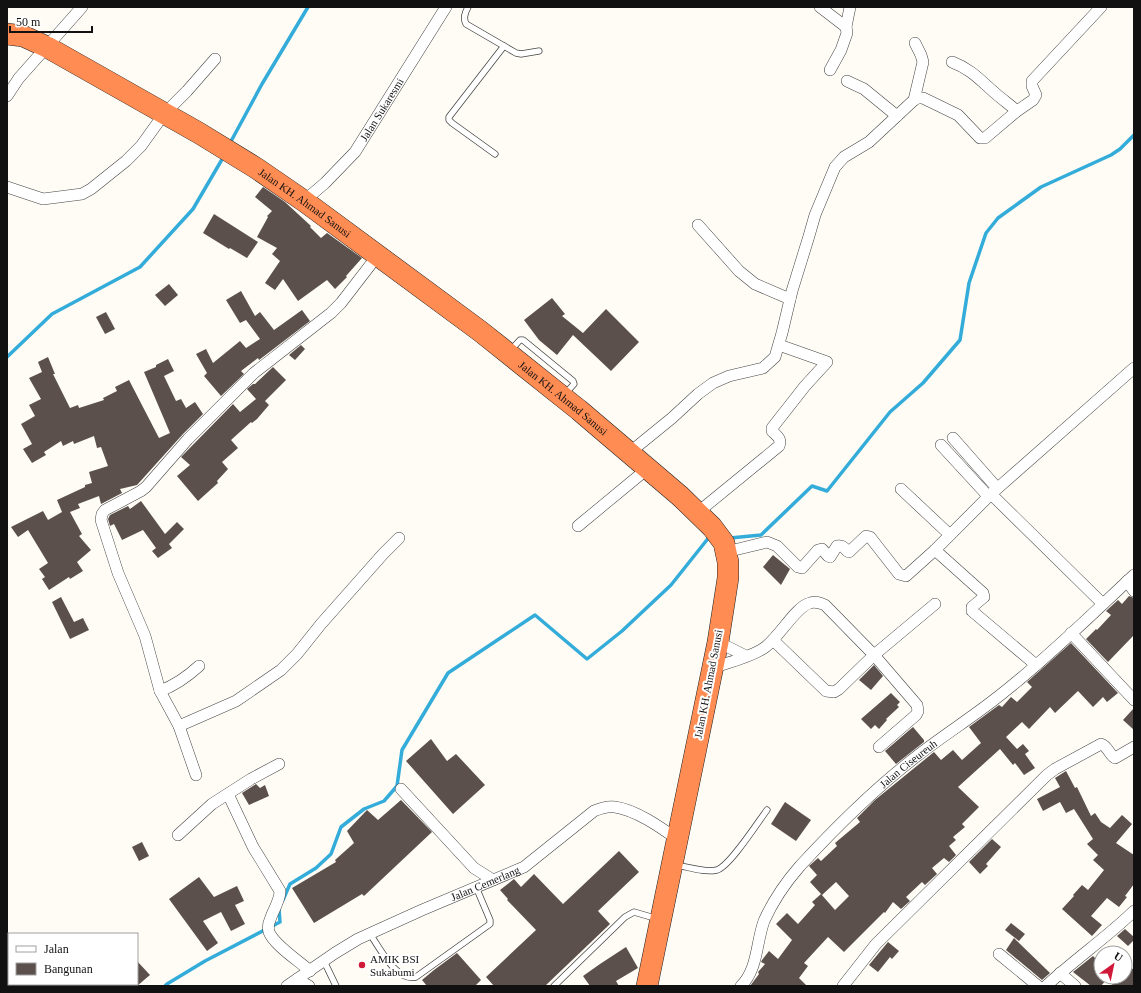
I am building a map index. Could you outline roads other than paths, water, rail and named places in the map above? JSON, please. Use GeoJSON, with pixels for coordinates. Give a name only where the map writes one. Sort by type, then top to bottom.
{"type":"FeatureCollection","features":[{"type":"Feature","properties":{"kind":"highway","name":"Jalan KH. Ahmad Sanusi"},"geometry":{"type":"LineString","coordinates":[[7,34],[23,36],[47,47],[199,133],[256,168],[304,201],[509,353],[629,453],[715,533],[728,562],[728,578],[718,642],[647,986]]}},
{"type":"Feature","properties":{"kind":"street"},"geometry":{"type":"LineString","coordinates":[[7,96],[19,78],[82,7]]}},
{"type":"Feature","properties":{"kind":"street","name":"Jalan Sukaresmi"},"geometry":{"type":"LineString","coordinates":[[304,201],[325,183],[356,152],[446,7]]}},
{"type":"Feature","properties":{"kind":"street"},"geometry":{"type":"LineString","coordinates":[[820,7],[846,27]]}},
{"type":"Feature","properties":{"kind":"street"},"geometry":{"type":"LineString","coordinates":[[830,70],[847,33],[846,27],[850,7]]}},
{"type":"Feature","properties":{"kind":"street"},"geometry":{"type":"LineString","coordinates":[[629,453],[713,383],[730,376],[763,368],[775,356],[815,215],[835,167],[844,157],[869,142],[918,98],[923,98],[953,112],[982,139],[990,135],[1017,111],[1035,98],[1036,95],[1031,83],[1101,7]]}},
{"type":"Feature","properties":{"kind":"street"},"geometry":{"type":"LineString","coordinates":[[914,100],[923,62],[915,43]]}},
{"type":"Feature","properties":{"kind":"street"},"geometry":{"type":"LineString","coordinates":[[7,187],[43,199],[64,197],[87,192],[126,161],[141,146],[164,114],[187,91],[215,59]]}},
{"type":"Feature","properties":{"kind":"street"},"geometry":{"type":"LineString","coordinates":[[952,62],[962,66],[974,74],[987,87],[1017,111]]}},
{"type":"Feature","properties":{"kind":"street"},"geometry":{"type":"LineString","coordinates":[[847,81],[864,89],[897,116]]}},
{"type":"Feature","properties":{"kind":"street"},"geometry":{"type":"LineString","coordinates":[[698,225],[739,271],[755,284],[790,299]]}},
{"type":"Feature","properties":{"kind":"street"},"geometry":{"type":"LineString","coordinates":[[196,775],[179,726],[160,691],[145,636],[116,565],[101,520],[102,514],[105,510],[146,487],[188,439],[254,373],[336,308],[378,256]]}},
{"type":"Feature","properties":{"kind":"street"},"geometry":{"type":"LineString","coordinates":[[779,345],[827,362],[805,386],[772,428],[772,431],[780,438],[779,446],[715,533],[768,542],[777,546],[798,567],[802,568],[818,550],[822,549],[828,556],[830,556],[837,546],[840,545],[849,552],[866,536],[870,537],[899,574],[903,576],[906,576],[935,550],[992,492],[1134,368]]}},
{"type":"Feature","properties":{"kind":"street"},"geometry":{"type":"LineString","coordinates":[[953,438],[992,492]]}},
{"type":"Feature","properties":{"kind":"street"},"geometry":{"type":"LineString","coordinates":[[941,445],[992,492],[1103,604]]}},
{"type":"Feature","properties":{"kind":"street"},"geometry":{"type":"LineString","coordinates":[[578,526],[647,469]]}},
{"type":"Feature","properties":{"kind":"street"},"geometry":{"type":"LineString","coordinates":[[901,489],[950,535]]}},
{"type":"Feature","properties":{"kind":"street"},"geometry":{"type":"LineString","coordinates":[[179,726],[236,701],[281,670],[297,654],[382,554],[399,538]]}},
{"type":"Feature","properties":{"kind":"street"},"geometry":{"type":"LineString","coordinates":[[935,550],[983,593],[984,597],[972,607],[972,611],[1036,665]]}},
{"type":"Feature","properties":{"kind":"street"},"geometry":{"type":"LineString","coordinates":[[1130,578],[1134,591]]}},
{"type":"Feature","properties":{"kind":"street","name":"Jalan Ciseureuh"},"geometry":{"type":"LineString","coordinates":[[741,986],[750,974],[753,966],[764,921],[784,887],[841,822],[938,740],[1004,692],[1036,665],[1130,578]]}},
{"type":"Feature","properties":{"kind":"street"},"geometry":{"type":"LineString","coordinates":[[712,668],[764,648],[808,603],[816,602],[825,605],[874,654],[917,705],[918,711],[916,715],[879,748]]}},
{"type":"Feature","properties":{"kind":"street"},"geometry":{"type":"LineString","coordinates":[[773,640],[826,692],[834,692],[839,690],[874,654],[935,604]]}},
{"type":"Feature","properties":{"kind":"street"},"geometry":{"type":"LineString","coordinates":[[1071,633],[1134,700]]}},
{"type":"Feature","properties":{"kind":"street"},"geometry":{"type":"LineString","coordinates":[[718,642],[746,656]]}},
{"type":"Feature","properties":{"kind":"street"},"geometry":{"type":"LineString","coordinates":[[160,691],[173,686],[188,676],[199,666]]}},
{"type":"Feature","properties":{"kind":"street"},"geometry":{"type":"LineString","coordinates":[[843,986],[876,944],[1049,773],[1101,744],[1104,745],[1115,758],[1134,747]]}},
{"type":"Feature","properties":{"kind":"street"},"geometry":{"type":"LineString","coordinates":[[178,835],[212,804],[279,764]]}},
{"type":"Feature","properties":{"kind":"street"},"geometry":{"type":"LineString","coordinates":[[401,789],[474,868],[493,880]]}},
{"type":"Feature","properties":{"kind":"street"},"geometry":{"type":"LineString","coordinates":[[228,794],[253,847],[280,891],[280,897],[269,922],[269,932],[276,941],[310,971]]}},
{"type":"Feature","properties":{"kind":"street","name":"Jalan Cemerlang"},"geometry":{"type":"LineString","coordinates":[[287,986],[335,953],[370,934],[524,867],[594,811],[604,807],[616,807],[629,811],[659,826],[677,838]]}},
{"type":"Feature","properties":{"kind":"street"},"geometry":{"type":"LineString","coordinates":[[1046,986],[1120,925],[1134,911]]}},
{"type":"Feature","properties":{"kind":"street"},"geometry":{"type":"LineString","coordinates":[[999,954],[1038,986]]}},
{"type":"Feature","properties":{"kind":"street"},"geometry":{"type":"LineString","coordinates":[[1060,973],[1075,986]]}},
{"type":"Feature","properties":{"kind":"street"},"geometry":{"type":"LineString","coordinates":[[297,979],[309,986]]}},
{"type":"Feature","properties":{"kind":"lane"},"geometry":{"type":"LineString","coordinates":[[468,7],[464,16],[466,24],[519,54],[539,51]]}},
{"type":"Feature","properties":{"kind":"lane"},"geometry":{"type":"LineString","coordinates":[[495,154],[452,123],[449,118],[504,46]]}},
{"type":"Feature","properties":{"kind":"lane"},"geometry":{"type":"LineString","coordinates":[[673,864],[702,870],[717,870],[727,863],[767,810]]}},
{"type":"Feature","properties":{"kind":"lane"},"geometry":{"type":"LineString","coordinates":[[370,934],[396,971],[406,977],[416,977],[490,924],[490,920],[476,887]]}},
{"type":"Feature","properties":{"kind":"lane"},"geometry":{"type":"LineString","coordinates":[[554,986],[625,917],[634,912],[660,920]]}},
{"type":"Feature","properties":{"kind":"lane"},"geometry":{"type":"LineString","coordinates":[[324,961],[336,986]]}},
{"type":"Feature","properties":{"kind":"waterway"},"geometry":{"type":"LineString","coordinates":[[229,145],[262,84],[308,7]]}},
{"type":"Feature","properties":{"kind":"waterway"},"geometry":{"type":"LineString","coordinates":[[730,538],[761,535],[812,486],[827,491],[890,412],[923,383],[960,340],[969,283],[986,233],[998,218],[1041,187],[1111,155],[1120,149],[1134,135]]}},
{"type":"Feature","properties":{"kind":"waterway"},"geometry":{"type":"LineString","coordinates":[[7,357],[52,314],[140,267],[193,209],[224,156]]}},
{"type":"Feature","properties":{"kind":"waterway"},"geometry":{"type":"LineString","coordinates":[[283,900],[290,884],[316,868],[331,854],[341,827],[364,809],[384,801],[397,786],[402,750],[448,673],[535,615],[587,659],[622,631],[671,585],[710,536]]}},
{"type":"Feature","properties":{"kind":"waterway"},"geometry":{"type":"LineString","coordinates":[[165,986],[205,961],[280,922],[279,909]]}},
{"type":"Feature","properties":{"kind":"place","name":"AMIK BSI Sukabumi"},"geometry":{"type":"Point","coordinates":[362,965]}}]}
